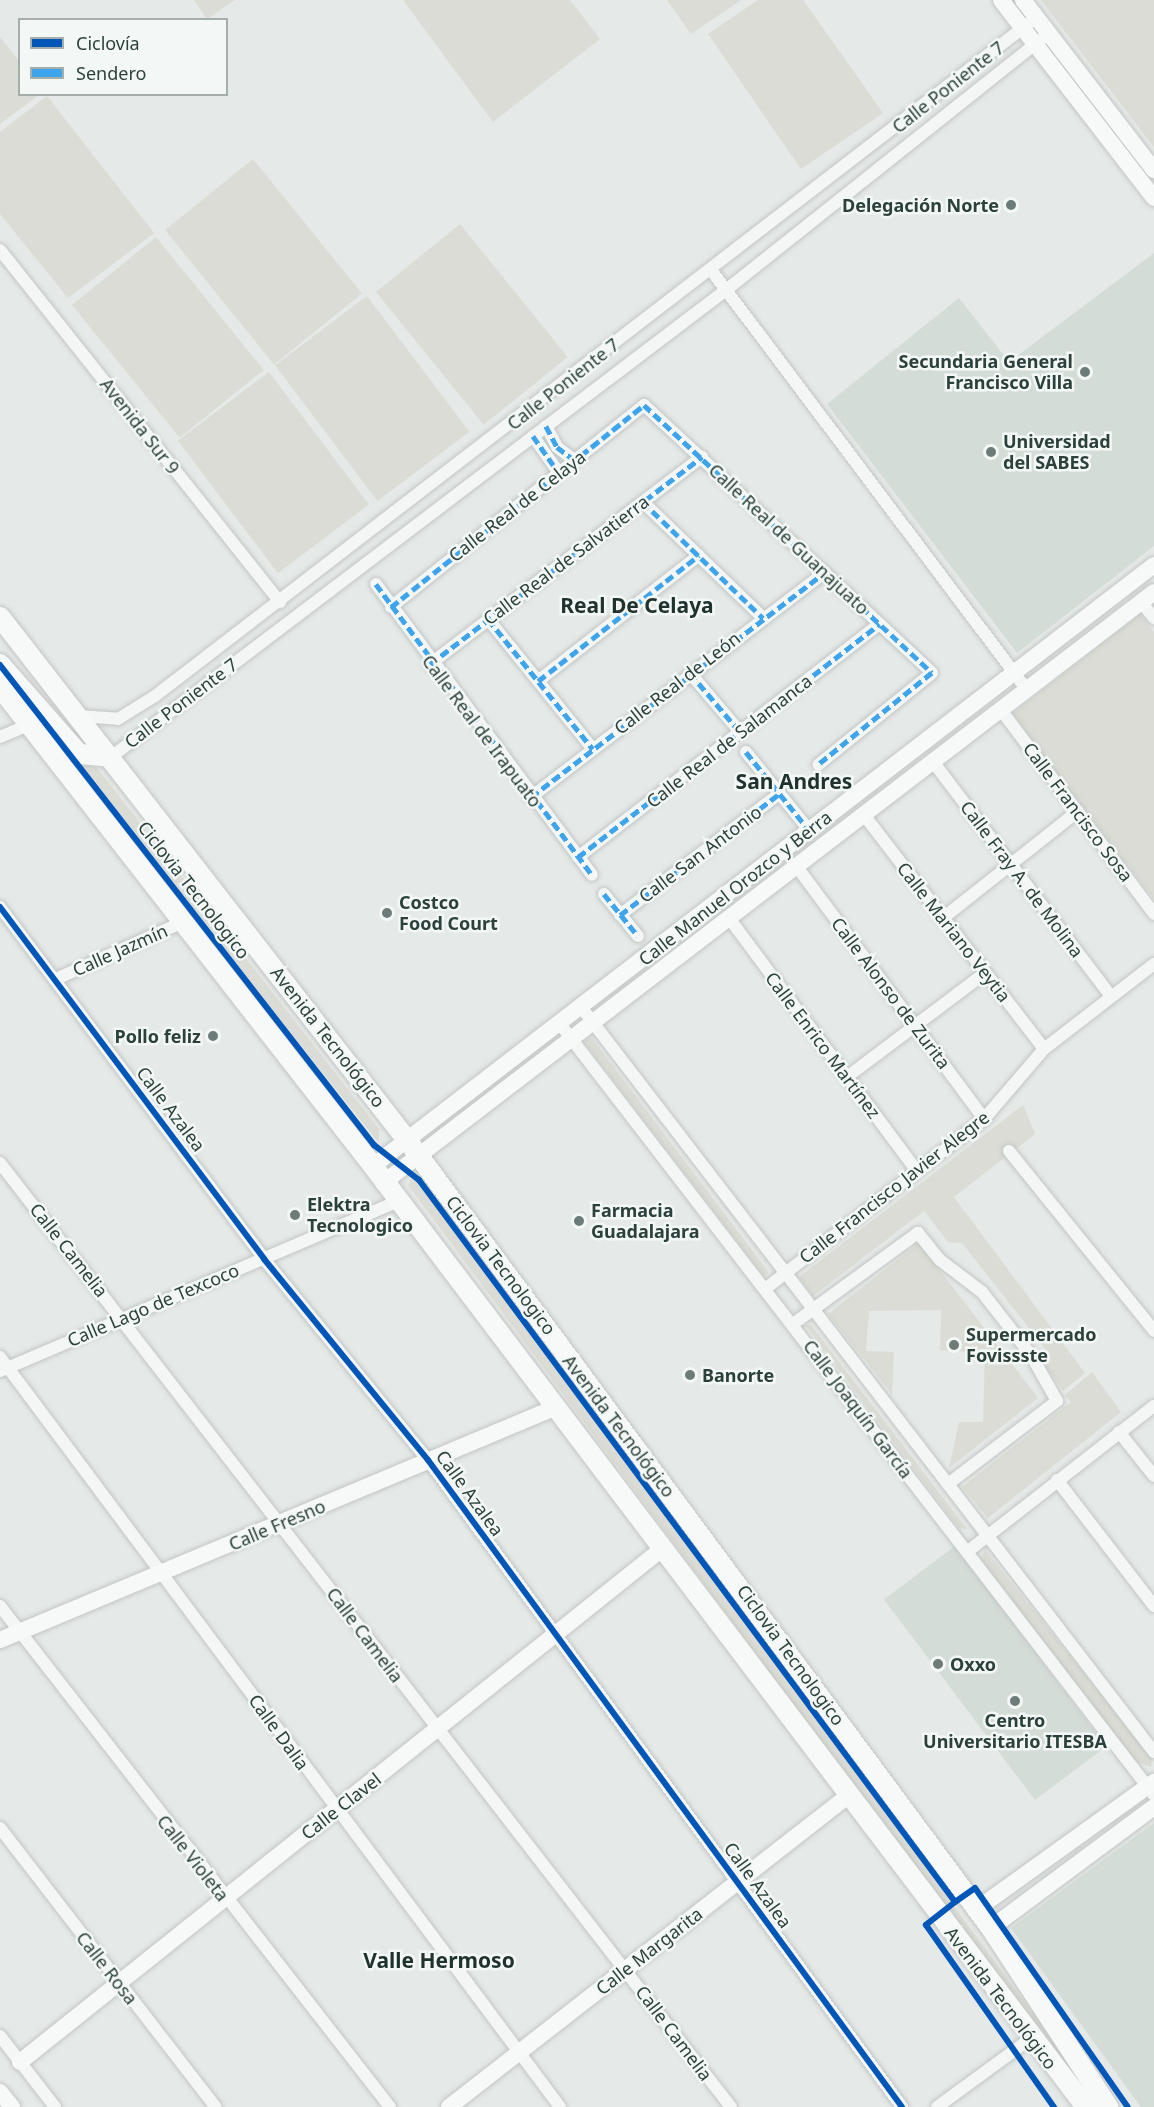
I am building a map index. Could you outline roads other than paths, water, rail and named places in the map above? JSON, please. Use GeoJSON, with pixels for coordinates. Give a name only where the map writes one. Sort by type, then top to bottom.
{"type":"FeatureCollection","features":[{"type":"Feature","properties":{"kind":"main road","name":"Avenida Tecnológico"},"geometry":{"type":"LineString","coordinates":[[0,617],[419,1156],[991,1928],[1108,2107]]}},
{"type":"Feature","properties":{"kind":"main road"},"geometry":{"type":"LineString","coordinates":[[0,664],[79,754],[111,757]]}},
{"type":"Feature","properties":{"kind":"main road","name":"Avenida Tecnológico"},"geometry":{"type":"LineString","coordinates":[[0,687],[185,921],[849,1795],[1030,2039],[1086,2107]]}},
{"type":"Feature","properties":{"kind":"street"},"geometry":{"type":"LineString","coordinates":[[1001,0],[1154,198]]}},
{"type":"Feature","properties":{"kind":"street"},"geometry":{"type":"LineString","coordinates":[[1023,0],[1154,170]]}},
{"type":"Feature","properties":{"kind":"street","name":"Calle Poniente 7"},"geometry":{"type":"LineString","coordinates":[[78,716],[118,719],[280,602],[1036,17]]}},
{"type":"Feature","properties":{"kind":"street","name":"Calle Poniente 7"},"geometry":{"type":"LineString","coordinates":[[111,757],[726,290],[1049,33]]}},
{"type":"Feature","properties":{"kind":"street","name":"Avenida Sur 9"},"geometry":{"type":"LineString","coordinates":[[0,250],[280,602]]}},
{"type":"Feature","properties":{"kind":"street"},"geometry":{"type":"LineString","coordinates":[[711,270],[1027,690]]}},
{"type":"Feature","properties":{"kind":"street","name":"Calle Real de Guanajuato"},"geometry":{"type":"LineString","coordinates":[[644,405],[932,673],[818,765]]}},
{"type":"Feature","properties":{"kind":"street","name":"Calle Real de Celaya"},"geometry":{"type":"LineString","coordinates":[[390,607],[644,405]]}},
{"type":"Feature","properties":{"kind":"street"},"geometry":{"type":"LineString","coordinates":[[546,426],[557,447],[574,460]]}},
{"type":"Feature","properties":{"kind":"street"},"geometry":{"type":"LineString","coordinates":[[533,435],[559,473]]}},
{"type":"Feature","properties":{"kind":"street","name":"Calle Real de Salvatierra"},"geometry":{"type":"LineString","coordinates":[[430,664],[702,457]]}},
{"type":"Feature","properties":{"kind":"street"},"geometry":{"type":"LineString","coordinates":[[643,502],[763,618]]}},
{"type":"Feature","properties":{"kind":"street"},"geometry":{"type":"LineString","coordinates":[[538,681],[699,555]]}},
{"type":"Feature","properties":{"kind":"street","name":"Calle Manuel Orozco y Berra"},"geometry":{"type":"LineString","coordinates":[[378,1174],[407,1140],[1154,565]]}},
{"type":"Feature","properties":{"kind":"street","name":"Calle Real de León"},"geometry":{"type":"LineString","coordinates":[[531,796],[825,572]]}},
{"type":"Feature","properties":{"kind":"street","name":"Calle Real de Irapuato"},"geometry":{"type":"LineString","coordinates":[[376,584],[430,664],[592,875]]}},
{"type":"Feature","properties":{"kind":"street"},"geometry":{"type":"LineString","coordinates":[[1148,597],[1154,618]]}},
{"type":"Feature","properties":{"kind":"street","name":"Calle Manuel Orozco y Berra"},"geometry":{"type":"LineString","coordinates":[[378,1174],[419,1156],[595,1025],[729,918],[1148,597]]}},
{"type":"Feature","properties":{"kind":"street"},"geometry":{"type":"LineString","coordinates":[[488,619],[592,749]]}},
{"type":"Feature","properties":{"kind":"street","name":"Calle Real de Salamanca"},"geometry":{"type":"LineString","coordinates":[[578,857],[880,624]]}},
{"type":"Feature","properties":{"kind":"street"},"geometry":{"type":"LineString","coordinates":[[690,673],[740,732]]}},
{"type":"Feature","properties":{"kind":"street","name":"Calle Francisco Sosa"},"geometry":{"type":"LineString","coordinates":[[1001,710],[1154,914]]}},
{"type":"Feature","properties":{"kind":"street"},"geometry":{"type":"LineString","coordinates":[[0,737],[30,724]]}},
{"type":"Feature","properties":{"kind":"street"},"geometry":{"type":"LineString","coordinates":[[746,752],[809,830]]}},
{"type":"Feature","properties":{"kind":"street","name":"Calle Fray A. de Molina"},"geometry":{"type":"LineString","coordinates":[[934,763],[1110,995]]}},
{"type":"Feature","properties":{"kind":"street","name":"Calle San Antonio"},"geometry":{"type":"LineString","coordinates":[[620,915],[780,793]]}},
{"type":"Feature","properties":{"kind":"street"},"geometry":{"type":"LineString","coordinates":[[943,918],[1078,811]]}},
{"type":"Feature","properties":{"kind":"street","name":"Calle Mariano Veytia"},"geometry":{"type":"LineString","coordinates":[[864,815],[1044,1049]]}},
{"type":"Feature","properties":{"kind":"street","name":"Calle Alonso de Zurita"},"geometry":{"type":"LineString","coordinates":[[797,867],[984,1119]]}},
{"type":"Feature","properties":{"kind":"street"},"geometry":{"type":"LineString","coordinates":[[603,894],[638,936]]}},
{"type":"Feature","properties":{"kind":"street","name":"Calle Azalea"},"geometry":{"type":"LineString","coordinates":[[0,907],[264,1259],[428,1460],[902,2107]]}},
{"type":"Feature","properties":{"kind":"street","name":"Calle Enrico Martínez"},"geometry":{"type":"LineString","coordinates":[[729,918],[917,1171]]}},
{"type":"Feature","properties":{"kind":"street","name":"Calle Jazmín"},"geometry":{"type":"LineString","coordinates":[[56,979],[185,921]]}},
{"type":"Feature","properties":{"kind":"street","name":"Calle Francisco Javier Alegre"},"geometry":{"type":"LineString","coordinates":[[765,1289],[984,1119],[1044,1049],[1110,995],[1154,964]]}},
{"type":"Feature","properties":{"kind":"street"},"geometry":{"type":"LineString","coordinates":[[847,1077],[985,973]]}},
{"type":"Feature","properties":{"kind":"street","name":"Calle Joaquín García"},"geometry":{"type":"LineString","coordinates":[[581,1007],[1154,1752]]}},
{"type":"Feature","properties":{"kind":"street","name":"Calle Joaquín García"},"geometry":{"type":"LineString","coordinates":[[560,1024],[1152,1788]]}},
{"type":"Feature","properties":{"kind":"street"},"geometry":{"type":"LineString","coordinates":[[1009,1151],[1154,1331]]}},
{"type":"Feature","properties":{"kind":"street","name":"Calle Camelia"},"geometry":{"type":"LineString","coordinates":[[0,1163],[123,1317],[437,1730],[731,2107]]}},
{"type":"Feature","properties":{"kind":"street","name":"Calle Lago de Texcoco"},"geometry":{"type":"LineString","coordinates":[[4,1369],[398,1201]]}},
{"type":"Feature","properties":{"kind":"street"},"geometry":{"type":"LineString","coordinates":[[793,1324],[918,1233],[940,1260],[982,1292],[1031,1355],[1057,1401],[948,1484]]}},
{"type":"Feature","properties":{"kind":"street","name":"Calle Dalia"},"geometry":{"type":"LineString","coordinates":[[0,1357],[4,1369],[162,1572],[336,1810],[560,2107]]}},
{"type":"Feature","properties":{"kind":"street"},"geometry":{"type":"LineString","coordinates":[[967,1552],[1154,1406]]}},
{"type":"Feature","properties":{"kind":"street","name":"Calle Fresno"},"geometry":{"type":"LineString","coordinates":[[0,1640],[281,1525],[428,1460],[554,1408]]}},
{"type":"Feature","properties":{"kind":"street"},"geometry":{"type":"LineString","coordinates":[[1119,1432],[1154,1476]]}},
{"type":"Feature","properties":{"kind":"street"},"geometry":{"type":"LineString","coordinates":[[1057,1480],[1154,1606]]}},
{"type":"Feature","properties":{"kind":"street","name":"Calle Clavel"},"geometry":{"type":"LineString","coordinates":[[20,2062],[662,1549]]}},
{"type":"Feature","properties":{"kind":"street","name":"Calle Violeta"},"geometry":{"type":"LineString","coordinates":[[0,1606],[225,1898],[390,2107]]}},
{"type":"Feature","properties":{"kind":"street"},"geometry":{"type":"LineString","coordinates":[[977,1909],[1089,1828],[1152,1788]]}},
{"type":"Feature","properties":{"kind":"street","name":"Calle Margarita"},"geometry":{"type":"LineString","coordinates":[[449,2107],[849,1795]]}},
{"type":"Feature","properties":{"kind":"street"},"geometry":{"type":"LineString","coordinates":[[991,1928],[1154,1807]]}},
{"type":"Feature","properties":{"kind":"street","name":"Calle Rosa"},"geometry":{"type":"LineString","coordinates":[[0,1828],[216,2107]]}},
{"type":"Feature","properties":{"kind":"street"},"geometry":{"type":"LineString","coordinates":[[1089,1828],[1101,1846]]}},
{"type":"Feature","properties":{"kind":"street"},"geometry":{"type":"LineString","coordinates":[[0,2036],[55,2107]]}},
{"type":"Feature","properties":{"kind":"street"},"geometry":{"type":"LineString","coordinates":[[937,2107],[1030,2039]]}},
{"type":"Feature","properties":{"kind":"street"},"geometry":{"type":"LineString","coordinates":[[0,2092],[12,2107]]}},
{"type":"Feature","properties":{"kind":"place","name":"Delegación Norte"},"geometry":{"type":"Point","coordinates":[1011,205]}},
{"type":"Feature","properties":{"kind":"place","name":"Secundaria General Francisco Villa"},"geometry":{"type":"Point","coordinates":[1085,372]}},
{"type":"Feature","properties":{"kind":"place","name":"Universidad del SABES"},"geometry":{"type":"Point","coordinates":[991,452]}},
{"type":"Feature","properties":{"kind":"place","name":"Costco Food Court"},"geometry":{"type":"Point","coordinates":[387,913]}},
{"type":"Feature","properties":{"kind":"place","name":"Pollo feliz"},"geometry":{"type":"Point","coordinates":[213,1036]}},
{"type":"Feature","properties":{"kind":"place","name":"Elektra Tecnologico"},"geometry":{"type":"Point","coordinates":[295,1215]}},
{"type":"Feature","properties":{"kind":"place","name":"Farmacia Guadalajara"},"geometry":{"type":"Point","coordinates":[579,1221]}},
{"type":"Feature","properties":{"kind":"place","name":"Supermercado Fovissste"},"geometry":{"type":"Point","coordinates":[954,1345]}},
{"type":"Feature","properties":{"kind":"place","name":"Banorte"},"geometry":{"type":"Point","coordinates":[690,1375]}},
{"type":"Feature","properties":{"kind":"place","name":"Oxxo"},"geometry":{"type":"Point","coordinates":[938,1664]}},
{"type":"Feature","properties":{"kind":"place","name":"Centro Universitario ITESBA"},"geometry":{"type":"Point","coordinates":[1015,1701]}},
{"type":"Feature","properties":{"kind":"district","name":"Real De Celaya"},"geometry":{"type":"Point","coordinates":[637,605]}},
{"type":"Feature","properties":{"kind":"district","name":"San Andres"},"geometry":{"type":"Point","coordinates":[794,781]}},
{"type":"Feature","properties":{"kind":"district","name":"Valle Hermoso"},"geometry":{"type":"Point","coordinates":[439,1960]}}]}
